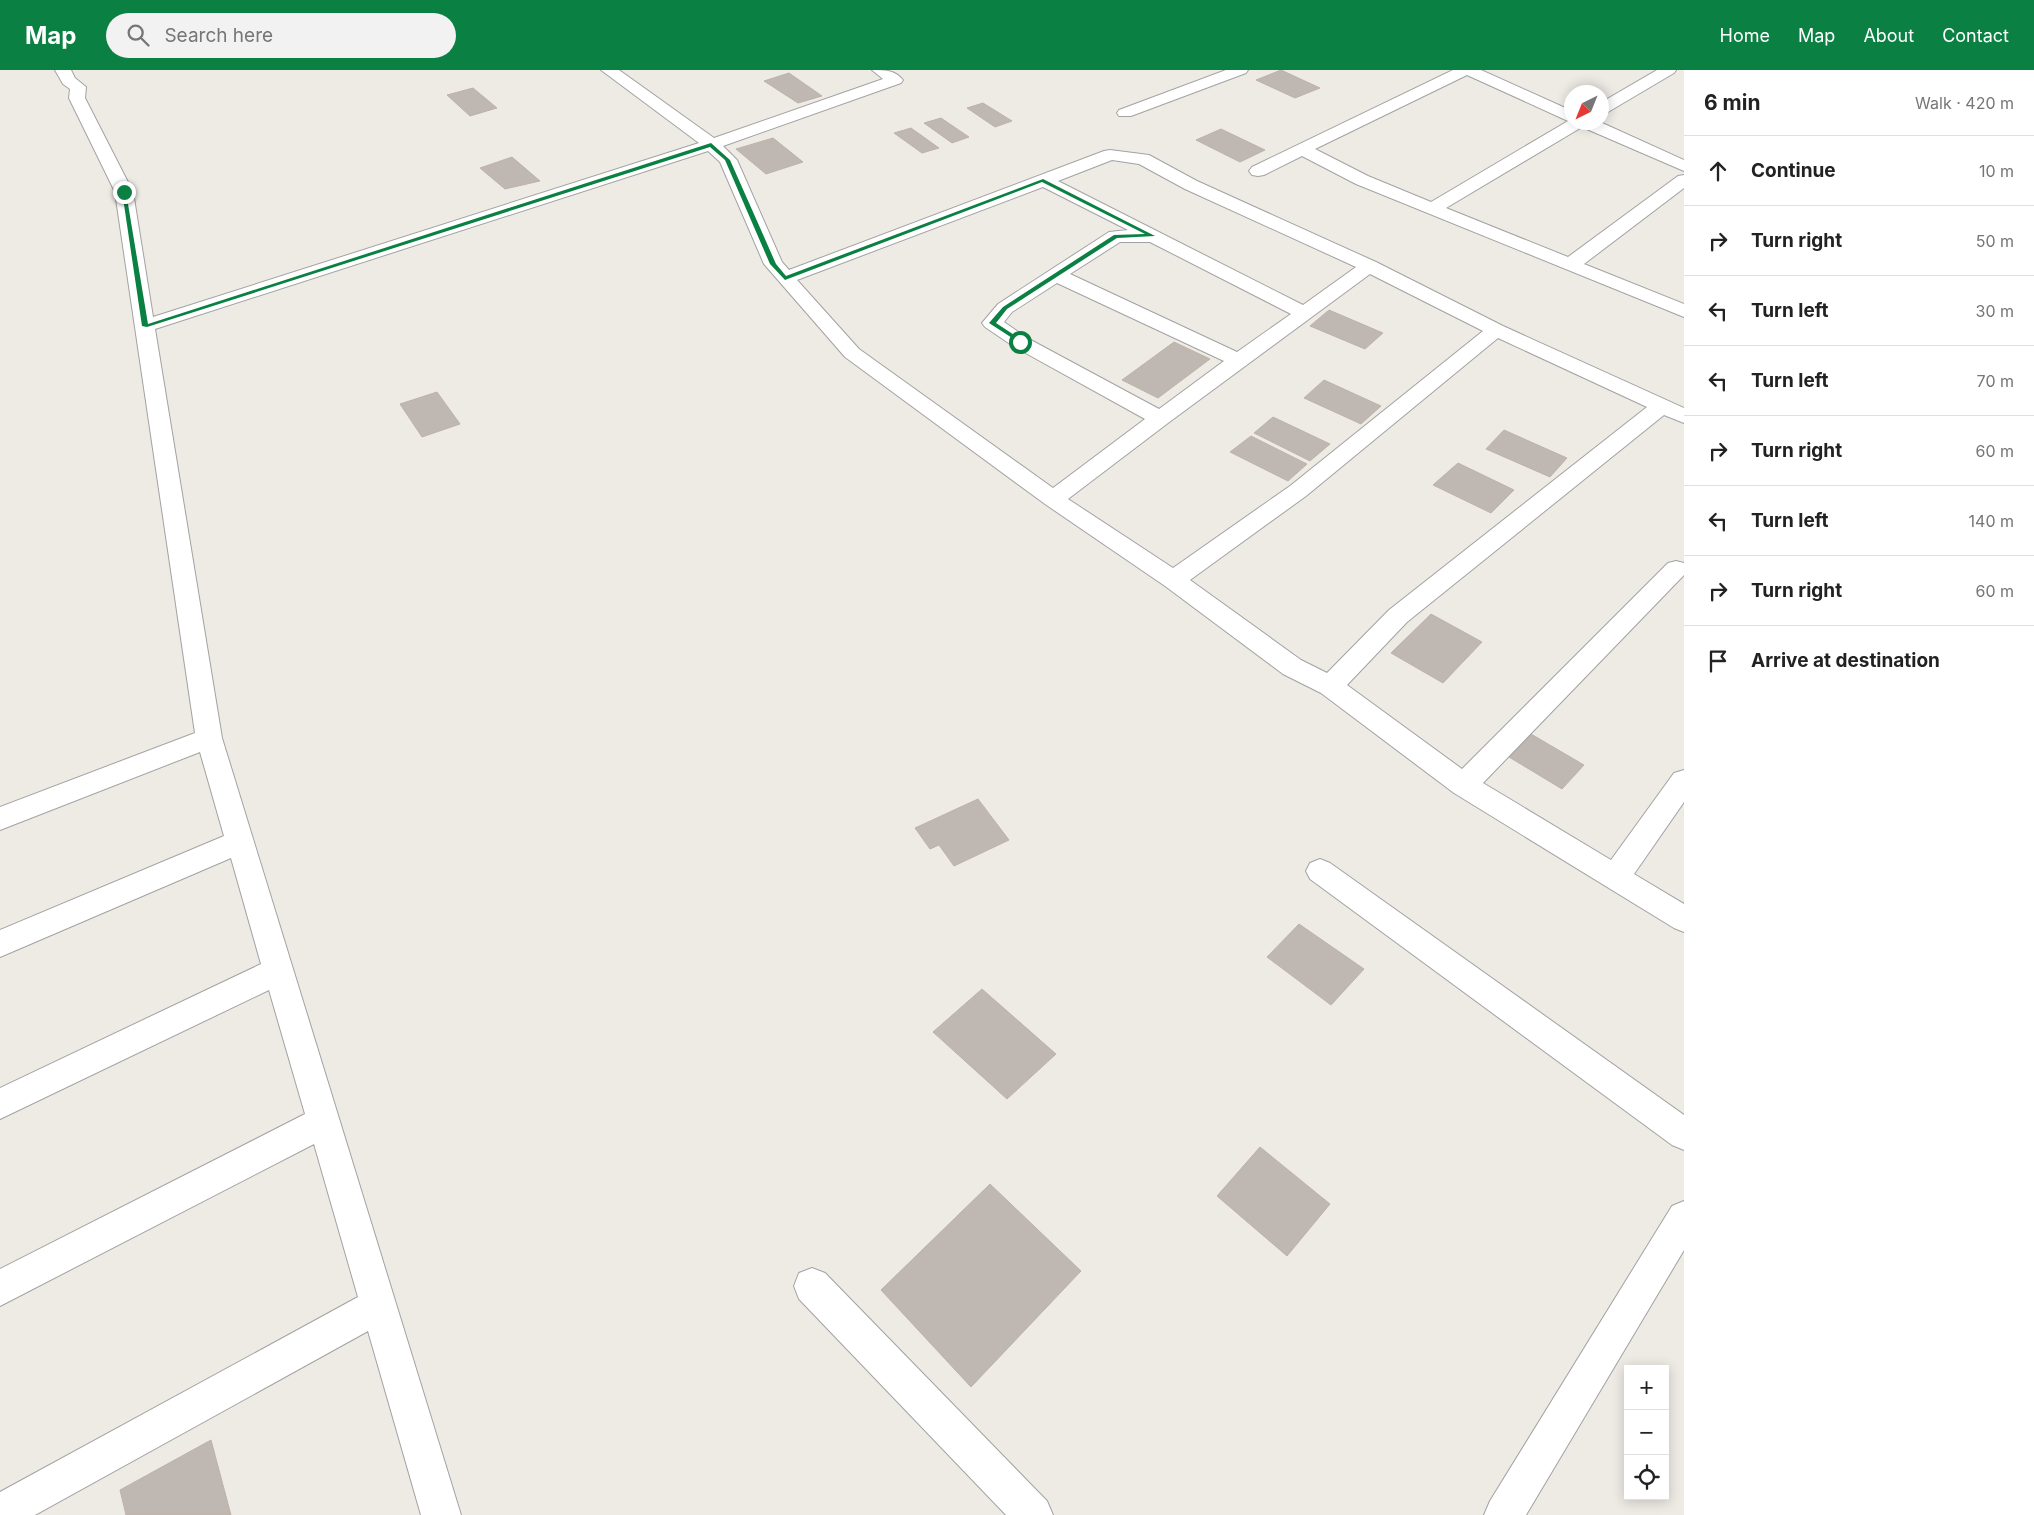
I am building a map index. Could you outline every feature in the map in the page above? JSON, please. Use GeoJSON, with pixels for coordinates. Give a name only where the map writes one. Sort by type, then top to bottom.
{"type":"FeatureCollection","features":[{"type":"Feature","properties":{"kind":"street"},"geometry":{"type":"LineString","coordinates":[[63,70],[69,81],[78,86],[77,98],[124,192],[209,738],[441,1515]]}},
{"type":"Feature","properties":{"kind":"street"},"geometry":{"type":"LineString","coordinates":[[609,70],[711,145],[728,160],[773,264],[852,353],[1053,499],[1173,580],[1292,667],[1330,686],[1464,785],[1684,919]]}},
{"type":"Feature","properties":{"kind":"street"},"geometry":{"type":"LineString","coordinates":[[145,326],[711,145],[894,80],[880,70]]}},
{"type":"Feature","properties":{"kind":"street"},"geometry":{"type":"LineString","coordinates":[[1125,113],[1240,70]]}},
{"type":"Feature","properties":{"kind":"street"},"geometry":{"type":"LineString","coordinates":[[1258,171],[1466,70],[1564,113]]}},
{"type":"Feature","properties":{"kind":"street"},"geometry":{"type":"LineString","coordinates":[[1609,105],[1668,70]]}},
{"type":"Feature","properties":{"kind":"street"},"geometry":{"type":"LineString","coordinates":[[1432,209],[1565,130]]}},
{"type":"Feature","properties":{"kind":"street"},"geometry":{"type":"LineString","coordinates":[[1603,130],[1684,166]]}},
{"type":"Feature","properties":{"kind":"street"},"geometry":{"type":"LineString","coordinates":[[1302,150],[1362,180],[1684,311]]}},
{"type":"Feature","properties":{"kind":"street"},"geometry":{"type":"LineString","coordinates":[[785,278],[1110,155],[1143,159],[1191,185],[1369,266],[1496,330],[1684,416]]}},
{"type":"Feature","properties":{"kind":"street"},"geometry":{"type":"LineString","coordinates":[[1043,180],[1305,313]]}},
{"type":"Feature","properties":{"kind":"street"},"geometry":{"type":"LineString","coordinates":[[1570,265],[1684,180]]}},
{"type":"Feature","properties":{"kind":"street"},"geometry":{"type":"LineString","coordinates":[[1152,236],[1116,236],[1005,308],[992,323],[1020,342],[1160,418]]}},
{"type":"Feature","properties":{"kind":"street"},"geometry":{"type":"LineString","coordinates":[[1053,499],[1160,418],[1369,266]]}},
{"type":"Feature","properties":{"kind":"street"},"geometry":{"type":"LineString","coordinates":[[1056,275],[1240,361]]}},
{"type":"Feature","properties":{"kind":"street"},"geometry":{"type":"LineString","coordinates":[[1173,580],[1298,491],[1496,330]]}},
{"type":"Feature","properties":{"kind":"street"},"geometry":{"type":"LineString","coordinates":[[1330,686],[1398,616],[1662,406]]}},
{"type":"Feature","properties":{"kind":"street"},"geometry":{"type":"LineString","coordinates":[[1464,785],[1676,569]]}},
{"type":"Feature","properties":{"kind":"street"},"geometry":{"type":"LineString","coordinates":[[0,819],[209,738]]}},
{"type":"Feature","properties":{"kind":"street"},"geometry":{"type":"LineString","coordinates":[[1615,877],[1684,781]]}},
{"type":"Feature","properties":{"kind":"street"},"geometry":{"type":"LineString","coordinates":[[0,944],[240,842]]}},
{"type":"Feature","properties":{"kind":"street"},"geometry":{"type":"LineString","coordinates":[[1320,871],[1684,1134]]}},
{"type":"Feature","properties":{"kind":"street"},"geometry":{"type":"LineString","coordinates":[[0,1104],[279,970]]}},
{"type":"Feature","properties":{"kind":"street"},"geometry":{"type":"LineString","coordinates":[[0,1288],[323,1122]]}},
{"type":"Feature","properties":{"kind":"street"},"geometry":{"type":"LineString","coordinates":[[1504,1515],[1684,1218]]}},
{"type":"Feature","properties":{"kind":"street"},"geometry":{"type":"LineString","coordinates":[[812,1286],[1033,1515]]}},
{"type":"Feature","properties":{"kind":"street"},"geometry":{"type":"LineString","coordinates":[[0,1513],[378,1306]]}},
{"type":"Feature","properties":{"kind":"building"},"geometry":{"type":"Polygon","coordinates":[[[1281,70],[1320,88],[1295,98],[1256,80],[1281,70]]]}},
{"type":"Feature","properties":{"kind":"building"},"geometry":{"type":"Polygon","coordinates":[[[789,73],[822,96],[798,103],[764,81],[789,73]]]}},
{"type":"Feature","properties":{"kind":"building"},"geometry":{"type":"Polygon","coordinates":[[[473,88],[497,108],[470,116],[447,95],[473,88]]]}},
{"type":"Feature","properties":{"kind":"building"},"geometry":{"type":"Polygon","coordinates":[[[983,103],[1012,121],[995,127],[967,108],[983,103]]]}},
{"type":"Feature","properties":{"kind":"building"},"geometry":{"type":"Polygon","coordinates":[[[941,118],[969,137],[952,143],[924,123],[941,118]]]}},
{"type":"Feature","properties":{"kind":"building"},"geometry":{"type":"Polygon","coordinates":[[[911,128],[939,148],[922,153],[894,133],[911,128]]]}},
{"type":"Feature","properties":{"kind":"building"},"geometry":{"type":"Polygon","coordinates":[[[1221,129],[1265,150],[1240,162],[1196,140],[1221,129]]]}},
{"type":"Feature","properties":{"kind":"building"},"geometry":{"type":"Polygon","coordinates":[[[773,138],[803,162],[766,174],[736,149],[773,138]]]}},
{"type":"Feature","properties":{"kind":"building"},"geometry":{"type":"Polygon","coordinates":[[[512,157],[540,181],[505,189],[480,168],[512,157]]]}},
{"type":"Feature","properties":{"kind":"building"},"geometry":{"type":"Polygon","coordinates":[[[1329,310],[1383,333],[1365,349],[1310,326],[1329,310]]]}},
{"type":"Feature","properties":{"kind":"building"},"geometry":{"type":"Polygon","coordinates":[[[1174,342],[1210,359],[1158,398],[1122,380],[1174,342]]]}},
{"type":"Feature","properties":{"kind":"building"},"geometry":{"type":"Polygon","coordinates":[[[1324,380],[1381,406],[1361,424],[1304,398],[1324,380]]]}},
{"type":"Feature","properties":{"kind":"building"},"geometry":{"type":"Polygon","coordinates":[[[437,392],[460,424],[422,437],[400,404],[437,392]]]}},
{"type":"Feature","properties":{"kind":"building"},"geometry":{"type":"Polygon","coordinates":[[[1273,417],[1330,444],[1310,461],[1254,433],[1273,417]]]}},
{"type":"Feature","properties":{"kind":"building"},"geometry":{"type":"Polygon","coordinates":[[[1504,430],[1567,458],[1550,477],[1486,449],[1504,430]]]}},
{"type":"Feature","properties":{"kind":"building"},"geometry":{"type":"Polygon","coordinates":[[[1251,436],[1307,464],[1288,481],[1230,452],[1251,436]]]}},
{"type":"Feature","properties":{"kind":"building"},"geometry":{"type":"Polygon","coordinates":[[[1458,463],[1514,490],[1491,513],[1433,485],[1458,463]]]}},
{"type":"Feature","properties":{"kind":"building"},"geometry":{"type":"Polygon","coordinates":[[[1431,614],[1482,642],[1443,683],[1391,653],[1431,614]]]}},
{"type":"Feature","properties":{"kind":"building"},"geometry":{"type":"Polygon","coordinates":[[[1531,734],[1584,765],[1562,789],[1509,757],[1531,734]]]}},
{"type":"Feature","properties":{"kind":"building"},"geometry":{"type":"Polygon","coordinates":[[[978,799],[1009,840],[954,866],[939,845],[930,849],[915,828],[978,799]]]}},
{"type":"Feature","properties":{"kind":"building"},"geometry":{"type":"Polygon","coordinates":[[[1299,924],[1364,969],[1331,1005],[1267,957],[1299,924]]]}},
{"type":"Feature","properties":{"kind":"building"},"geometry":{"type":"Polygon","coordinates":[[[982,989],[1056,1054],[1007,1099],[933,1032],[982,989]]]}},
{"type":"Feature","properties":{"kind":"building"},"geometry":{"type":"Polygon","coordinates":[[[1260,1147],[1330,1204],[1287,1256],[1217,1196],[1260,1147]]]}},
{"type":"Feature","properties":{"kind":"building"},"geometry":{"type":"Polygon","coordinates":[[[990,1184],[1081,1271],[971,1387],[881,1290],[990,1184]]]}},
{"type":"Feature","properties":{"kind":"building"},"geometry":{"type":"Polygon","coordinates":[[[211,1440],[231,1515],[126,1515],[120,1490],[211,1440]]]}},
{"type":"Feature","properties":{"kind":"route"},"geometry":{"type":"LineString","coordinates":[[124,192],[145,326],[711,145],[728,160],[773,264],[785,278],[1043,180],[1152,236],[1116,236],[1005,308],[992,323],[1020,342]]}}]}
